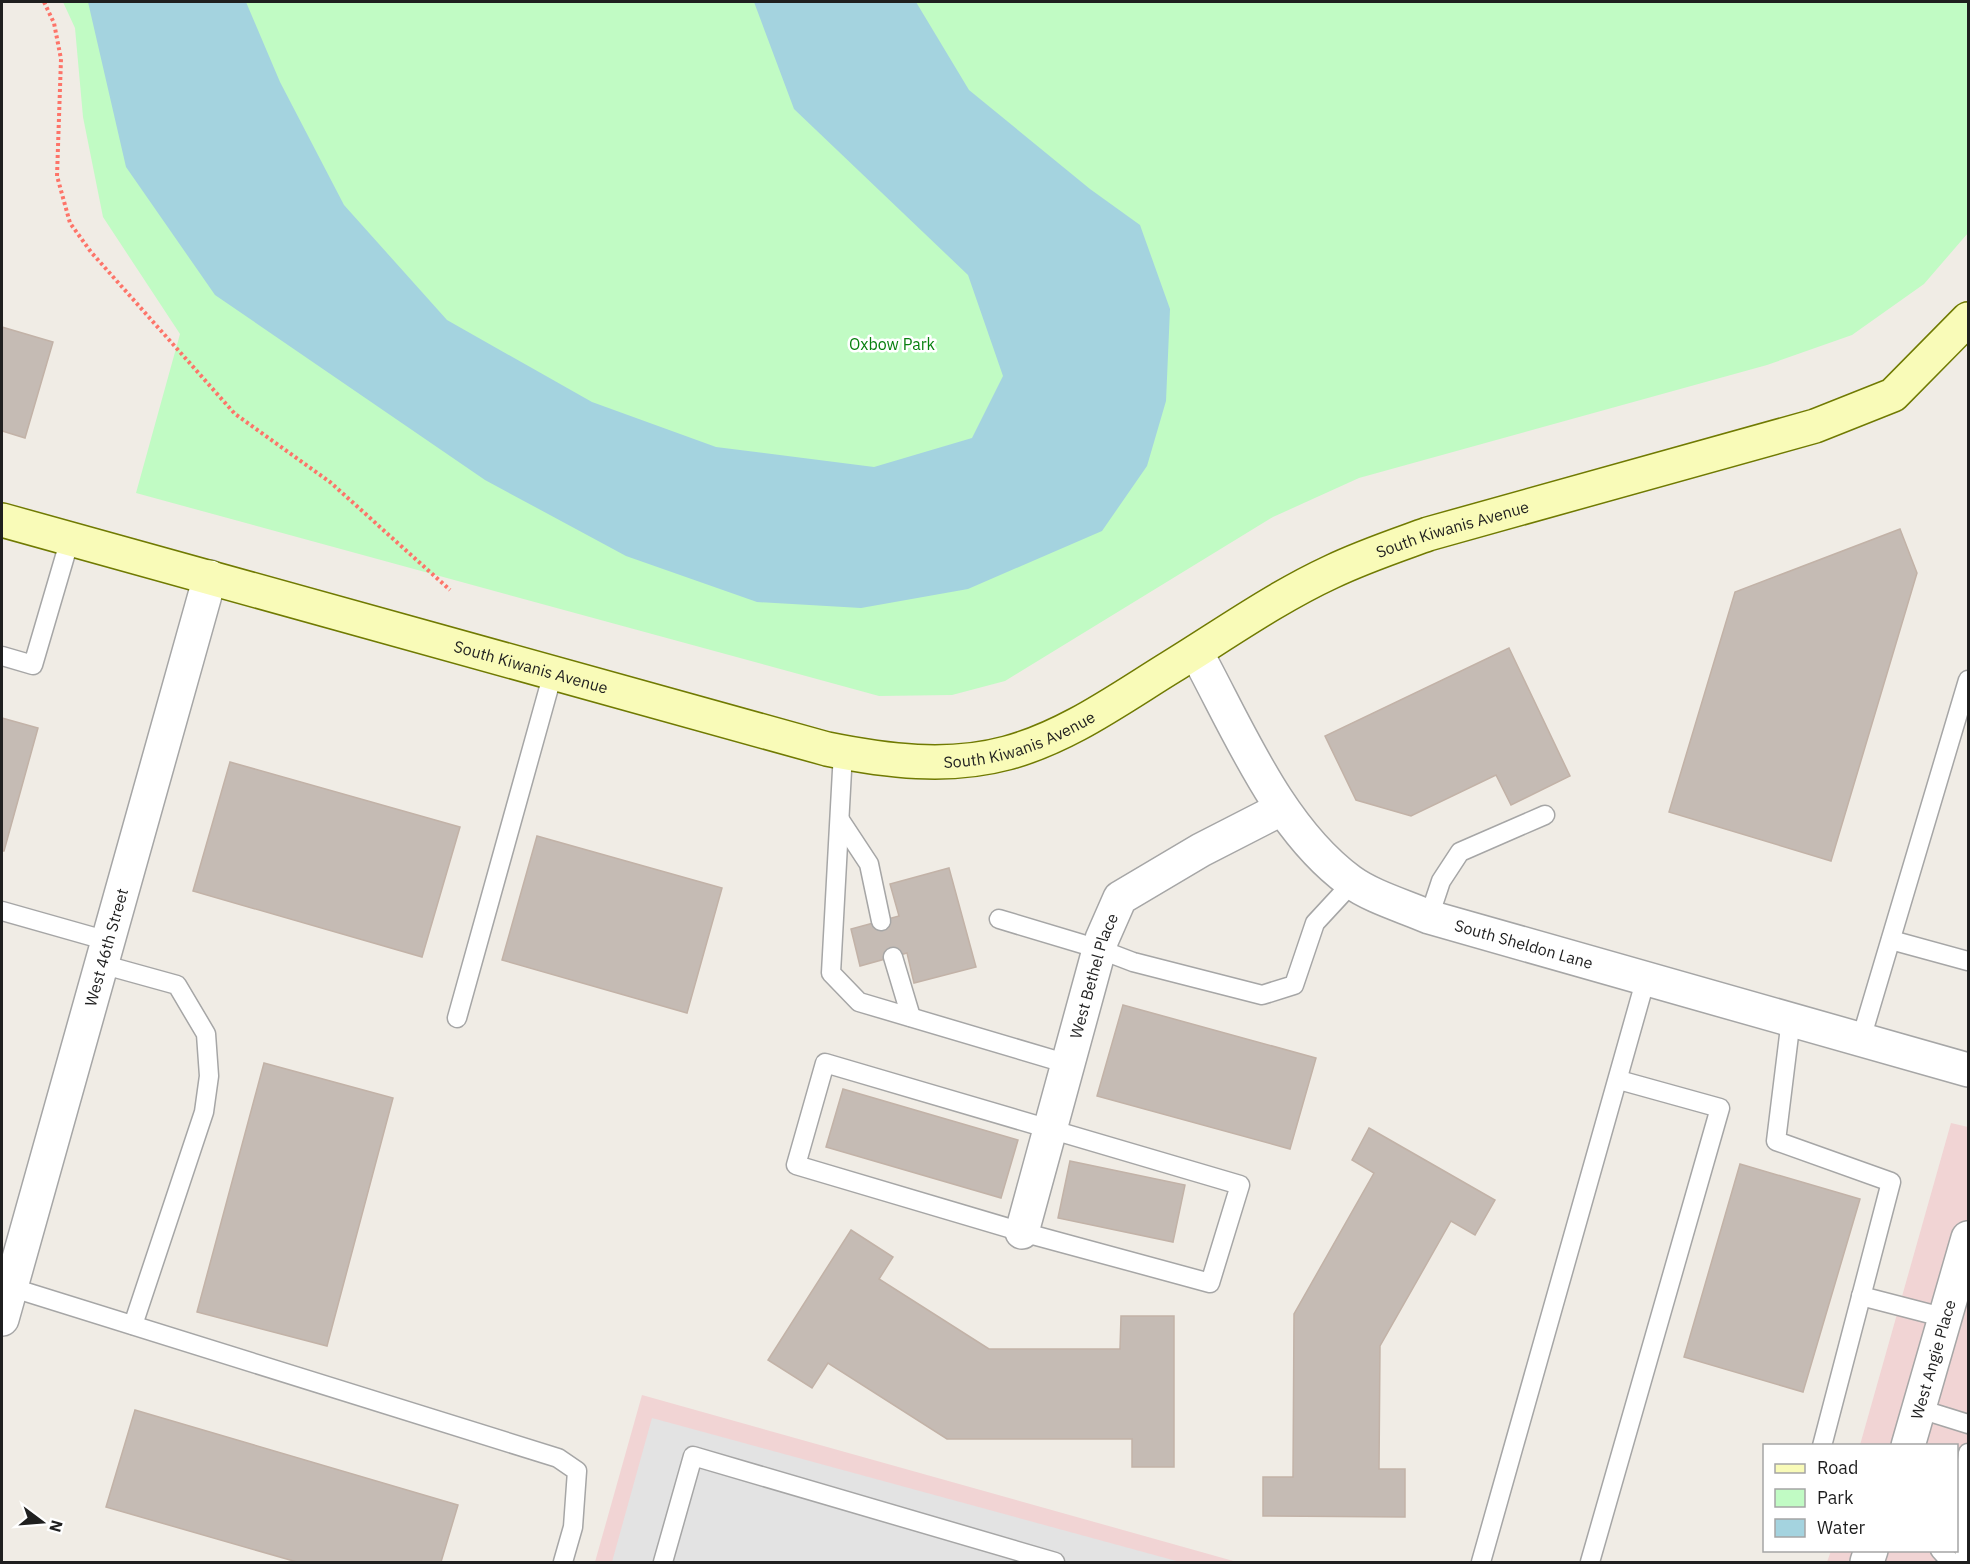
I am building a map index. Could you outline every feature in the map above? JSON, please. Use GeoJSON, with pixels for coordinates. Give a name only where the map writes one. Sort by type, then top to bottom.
{"type":"FeatureCollection","features":[{"type":"Feature","properties":{"kind":"street","name":"South Kiwanis Avenue"},"geometry":{"type":"LineString","coordinates":[[2,520],[843,752],[878,759],[924,762],[968,760],[1005,754],[1039,744],[1081,722],[1329,573],[1373,554],[1428,534],[1815,426],[1854,412],[1893,394],[1968,319]]}},
{"type":"Feature","properties":{"kind":"street","name":"West 46th Street"},"geometry":{"type":"LineString","coordinates":[[2,1319],[210,578]]}},
{"type":"Feature","properties":{"kind":"street","name":"South Sheldon Lane"},"geometry":{"type":"LineString","coordinates":[[1196,652],[1281,809],[1318,855],[1352,883],[1429,917],[1968,1070]]}},
{"type":"Feature","properties":{"kind":"street","name":"West Bethel Place"},"geometry":{"type":"LineString","coordinates":[[1022,1232],[1099,949],[1120,898],[1201,850],[1281,809]]}},
{"type":"Feature","properties":{"kind":"street","name":"West Angie Place"},"geometry":{"type":"LineString","coordinates":[[1909,1444],[1968,1238]]}},
{"type":"Feature","properties":{"kind":"lane"},"geometry":{"type":"LineString","coordinates":[[2,656],[33,665],[70,538]]}},
{"type":"Feature","properties":{"kind":"lane"},"geometry":{"type":"LineString","coordinates":[[457,1018],[553,673]]}},
{"type":"Feature","properties":{"kind":"lane"},"geometry":{"type":"LineString","coordinates":[[1862,1039],[1968,680]]}},
{"type":"Feature","properties":{"kind":"lane"},"geometry":{"type":"LineString","coordinates":[[843,752],[831,973],[859,1002],[1068,1064]]}},
{"type":"Feature","properties":{"kind":"lane"},"geometry":{"type":"LineString","coordinates":[[1429,917],[1440,881],[1460,852],[1545,815]]}},
{"type":"Feature","properties":{"kind":"lane"},"geometry":{"type":"LineString","coordinates":[[840,820],[868,864],[881,921]]}},
{"type":"Feature","properties":{"kind":"lane"},"geometry":{"type":"LineString","coordinates":[[999,919],[1099,949],[1133,962],[1262,995],[1294,985],[1315,923],[1352,883]]}},
{"type":"Feature","properties":{"kind":"lane"},"geometry":{"type":"LineString","coordinates":[[2,910],[177,985],[206,1034],[209,1076],[204,1112],[133,1325]]}},
{"type":"Feature","properties":{"kind":"lane"},"geometry":{"type":"LineString","coordinates":[[1891,940],[1968,961]]}},
{"type":"Feature","properties":{"kind":"lane"},"geometry":{"type":"LineString","coordinates":[[893,957],[911,1017]]}},
{"type":"Feature","properties":{"kind":"lane"},"geometry":{"type":"LineString","coordinates":[[1481,1563],[1646,978]]}},
{"type":"Feature","properties":{"kind":"lane"},"geometry":{"type":"LineString","coordinates":[[1791,1019],[1776,1141],[1891,1182],[1823,1444]]}},
{"type":"Feature","properties":{"kind":"lane"},"geometry":{"type":"LineString","coordinates":[[825,1063],[1240,1185],[1210,1283],[1022,1232],[796,1165],[825,1063]]}},
{"type":"Feature","properties":{"kind":"lane"},"geometry":{"type":"LineString","coordinates":[[1590,1563],[1720,1108],[1619,1080]]}},
{"type":"Feature","properties":{"kind":"lane"},"geometry":{"type":"LineString","coordinates":[[10,1287],[558,1458],[577,1471],[573,1527],[563,1563]]}},
{"type":"Feature","properties":{"kind":"lane"},"geometry":{"type":"LineString","coordinates":[[1861,1296],[1946,1318]]}},
{"type":"Feature","properties":{"kind":"lane"},"geometry":{"type":"LineString","coordinates":[[1920,1409],[1968,1424]]}},
{"type":"Feature","properties":{"kind":"lane"},"geometry":{"type":"LineString","coordinates":[[1958,1452],[1968,1433]]}},
{"type":"Feature","properties":{"kind":"lane"},"geometry":{"type":"LineString","coordinates":[[1967,1563],[1958,1525],[1968,1453]]}},
{"type":"Feature","properties":{"kind":"lane"},"geometry":{"type":"LineString","coordinates":[[663,1563],[693,1456],[1027,1558],[1055,1563]]}},
{"type":"Feature","properties":{"kind":"path"},"geometry":{"type":"LineString","coordinates":[[44,2],[54,23],[61,59],[56,132],[57,176],[70,223],[98,260],[234,414],[330,482],[450,590]]}},
{"type":"Feature","properties":{"kind":"shaded area"},"geometry":{"type":"Polygon","coordinates":[[[1951,1123],[1968,1127],[1968,1562],[1827,1562],[1831,1552],[1958,1552],[1958,1444],[1860,1444],[1951,1123]]]}},
{"type":"Feature","properties":{"kind":"shaded area"},"geometry":{"type":"Polygon","coordinates":[[[642,1395],[1237,1562],[595,1562],[642,1395]]]}},
{"type":"Feature","properties":{"kind":"shaded area"},"geometry":{"type":"Polygon","coordinates":[[[652,1418],[1180,1562],[612,1562],[652,1418]]]}},
{"type":"Feature","properties":{"kind":"green space","name":"Oxbow Park"},"geometry":{"type":"Polygon","coordinates":[[[63,2],[1968,2],[1968,233],[1924,284],[1852,335],[1767,365],[1359,478],[1273,517],[1005,681],[952,695],[879,696],[136,493],[180,334],[103,217],[83,117],[75,28],[63,2]]]}},
{"type":"Feature","properties":{"kind":"water"},"geometry":{"type":"Polygon","coordinates":[[[88,2],[246,2],[280,82],[344,205],[447,320],[592,402],[716,447],[874,467],[972,438],[1003,376],[968,275],[794,109],[754,2],[916,2],[969,90],[1090,189],[1140,225],[1170,309],[1166,401],[1147,466],[1102,531],[968,589],[861,608],[757,602],[626,556],[485,480],[215,295],[126,167],[88,2]]]}},
{"type":"Feature","properties":{"kind":"building"},"geometry":{"type":"Polygon","coordinates":[[[2,327],[53,342],[25,438],[2,431],[2,327]]]}},
{"type":"Feature","properties":{"kind":"building"},"geometry":{"type":"Polygon","coordinates":[[[1900,529],[1917,573],[1831,861],[1669,812],[1735,592],[1900,529]]]}},
{"type":"Feature","properties":{"kind":"building"},"geometry":{"type":"Polygon","coordinates":[[[1509,648],[1570,776],[1511,805],[1496,775],[1411,816],[1356,800],[1325,736],[1509,648]]]}},
{"type":"Feature","properties":{"kind":"building"},"geometry":{"type":"Polygon","coordinates":[[[2,718],[38,728],[4,851],[2,851],[2,718]]]}},
{"type":"Feature","properties":{"kind":"building"},"geometry":{"type":"Polygon","coordinates":[[[230,762],[460,827],[422,957],[193,891],[230,762]]]}},
{"type":"Feature","properties":{"kind":"building"},"geometry":{"type":"Polygon","coordinates":[[[537,836],[722,888],[687,1013],[502,960],[537,836]]]}},
{"type":"Feature","properties":{"kind":"building"},"geometry":{"type":"Polygon","coordinates":[[[949,868],[976,967],[914,983],[907,953],[860,966],[851,929],[899,916],[890,884],[949,868]]]}},
{"type":"Feature","properties":{"kind":"building"},"geometry":{"type":"Polygon","coordinates":[[[1123,1005],[1316,1058],[1290,1149],[1097,1096],[1123,1005]]]}},
{"type":"Feature","properties":{"kind":"building"},"geometry":{"type":"Polygon","coordinates":[[[264,1063],[393,1098],[327,1346],[197,1312],[264,1063]]]}},
{"type":"Feature","properties":{"kind":"building"},"geometry":{"type":"Polygon","coordinates":[[[843,1089],[1018,1140],[1001,1198],[826,1147],[843,1089]]]}},
{"type":"Feature","properties":{"kind":"building"},"geometry":{"type":"Polygon","coordinates":[[[1369,1128],[1495,1200],[1475,1235],[1451,1221],[1380,1346],[1379,1469],[1405,1469],[1405,1517],[1263,1516],[1263,1477],[1293,1477],[1294,1314],[1374,1173],[1352,1160],[1369,1128]]]}},
{"type":"Feature","properties":{"kind":"building"},"geometry":{"type":"Polygon","coordinates":[[[1070,1161],[1185,1185],[1173,1242],[1058,1218],[1070,1161]]]}},
{"type":"Feature","properties":{"kind":"building"},"geometry":{"type":"Polygon","coordinates":[[[1740,1164],[1860,1199],[1803,1392],[1684,1357],[1740,1164]]]}},
{"type":"Feature","properties":{"kind":"building"},"geometry":{"type":"Polygon","coordinates":[[[851,1230],[893,1257],[879,1279],[989,1349],[1120,1349],[1121,1316],[1174,1316],[1174,1467],[1132,1467],[1132,1439],[947,1439],[828,1363],[812,1388],[768,1360],[851,1230]]]}},
{"type":"Feature","properties":{"kind":"building"},"geometry":{"type":"Polygon","coordinates":[[[135,1410],[458,1505],[441,1562],[297,1562],[106,1507],[135,1410]]]}}]}
